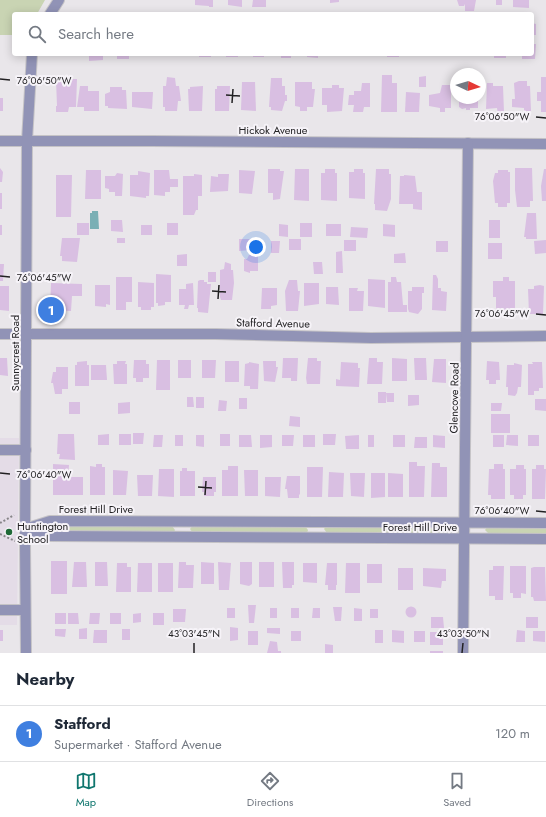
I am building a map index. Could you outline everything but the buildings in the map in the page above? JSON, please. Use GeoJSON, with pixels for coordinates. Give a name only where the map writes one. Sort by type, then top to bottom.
{"type":"FeatureCollection","features":[{"type":"Feature","properties":{"kind":"street"},"geometry":{"type":"LineString","coordinates":[[51,12],[59,0]]}},
{"type":"Feature","properties":{"kind":"street","name":"Sunnycrest Road"},"geometry":{"type":"LineString","coordinates":[[26,653],[25,529],[27,141],[32,56]]}},
{"type":"Feature","properties":{"kind":"street","name":"Hickok Avenue"},"geometry":{"type":"LineString","coordinates":[[0,141],[546,144]]}},
{"type":"Feature","properties":{"kind":"street","name":"Glencove Road"},"geometry":{"type":"LineString","coordinates":[[463,653],[463,522],[468,143]]}},
{"type":"Feature","properties":{"kind":"street","name":"Stafford Avenue"},"geometry":{"type":"LineString","coordinates":[[0,334],[216,334],[371,338],[546,336]]}},
{"type":"Feature","properties":{"kind":"street"},"geometry":{"type":"LineString","coordinates":[[0,450],[26,450]]}},
{"type":"Feature","properties":{"kind":"street","name":"Forest Hill Drive"},"geometry":{"type":"LineString","coordinates":[[25,529],[50,521],[546,523]]}},
{"type":"Feature","properties":{"kind":"street"},"geometry":{"type":"LineString","coordinates":[[181,521],[181,537]]}},
{"type":"Feature","properties":{"kind":"street"},"geometry":{"type":"LineString","coordinates":[[315,522],[315,538]]}},
{"type":"Feature","properties":{"kind":"street","name":"Forest Hill Drive"},"geometry":{"type":"LineString","coordinates":[[25,529],[43,536],[546,539]]}},
{"type":"Feature","properties":{"kind":"street"},"geometry":{"type":"LineString","coordinates":[[1,609],[26,610]]}},
{"type":"Feature","properties":{"kind":"path"},"geometry":{"type":"LineString","coordinates":[[0,522],[17,513]]}},
{"type":"Feature","properties":{"kind":"path"},"geometry":{"type":"LineString","coordinates":[[0,534],[17,542]]}},
{"type":"Feature","properties":{"kind":"shaded area","name":"Huntington School"},"geometry":{"type":"Polygon","coordinates":[[[0,438],[19,438],[17,625],[0,625],[0,438]]]}},
{"type":"Feature","properties":{"kind":"green space"},"geometry":{"type":"Polygon","coordinates":[[[0,0],[45,0],[38,12],[12,12],[12,35],[0,35],[0,0]]]}},
{"type":"Feature","properties":{"kind":"green space"},"geometry":{"type":"Polygon","coordinates":[[[52,525],[172,526],[175,530],[174,532],[49,531],[52,525]]]}},
{"type":"Feature","properties":{"kind":"green space"},"geometry":{"type":"Polygon","coordinates":[[[193,525],[305,526],[308,530],[307,533],[193,533],[190,529],[193,525]]]}},
{"type":"Feature","properties":{"kind":"green space"},"geometry":{"type":"Polygon","coordinates":[[[327,525],[448,526],[450,530],[447,534],[327,533],[324,529],[327,525]]]}},
{"type":"Feature","properties":{"kind":"green space"},"geometry":{"type":"Polygon","coordinates":[[[488,526],[546,527],[546,535],[489,534],[485,530],[488,526]]]}},
{"type":"Feature","properties":{"kind":"water"},"geometry":{"type":"Polygon","coordinates":[[[92,211],[98,211],[99,229],[90,229],[90,213],[92,213],[92,211]]]}},
{"type":"Feature","properties":{"kind":"place","name":"Stafford"},"geometry":{"type":"Point","coordinates":[51,310]}},
{"type":"Feature","properties":{"kind":"place","name":"Huntington School"},"geometry":{"type":"Point","coordinates":[9,532]}}]}
